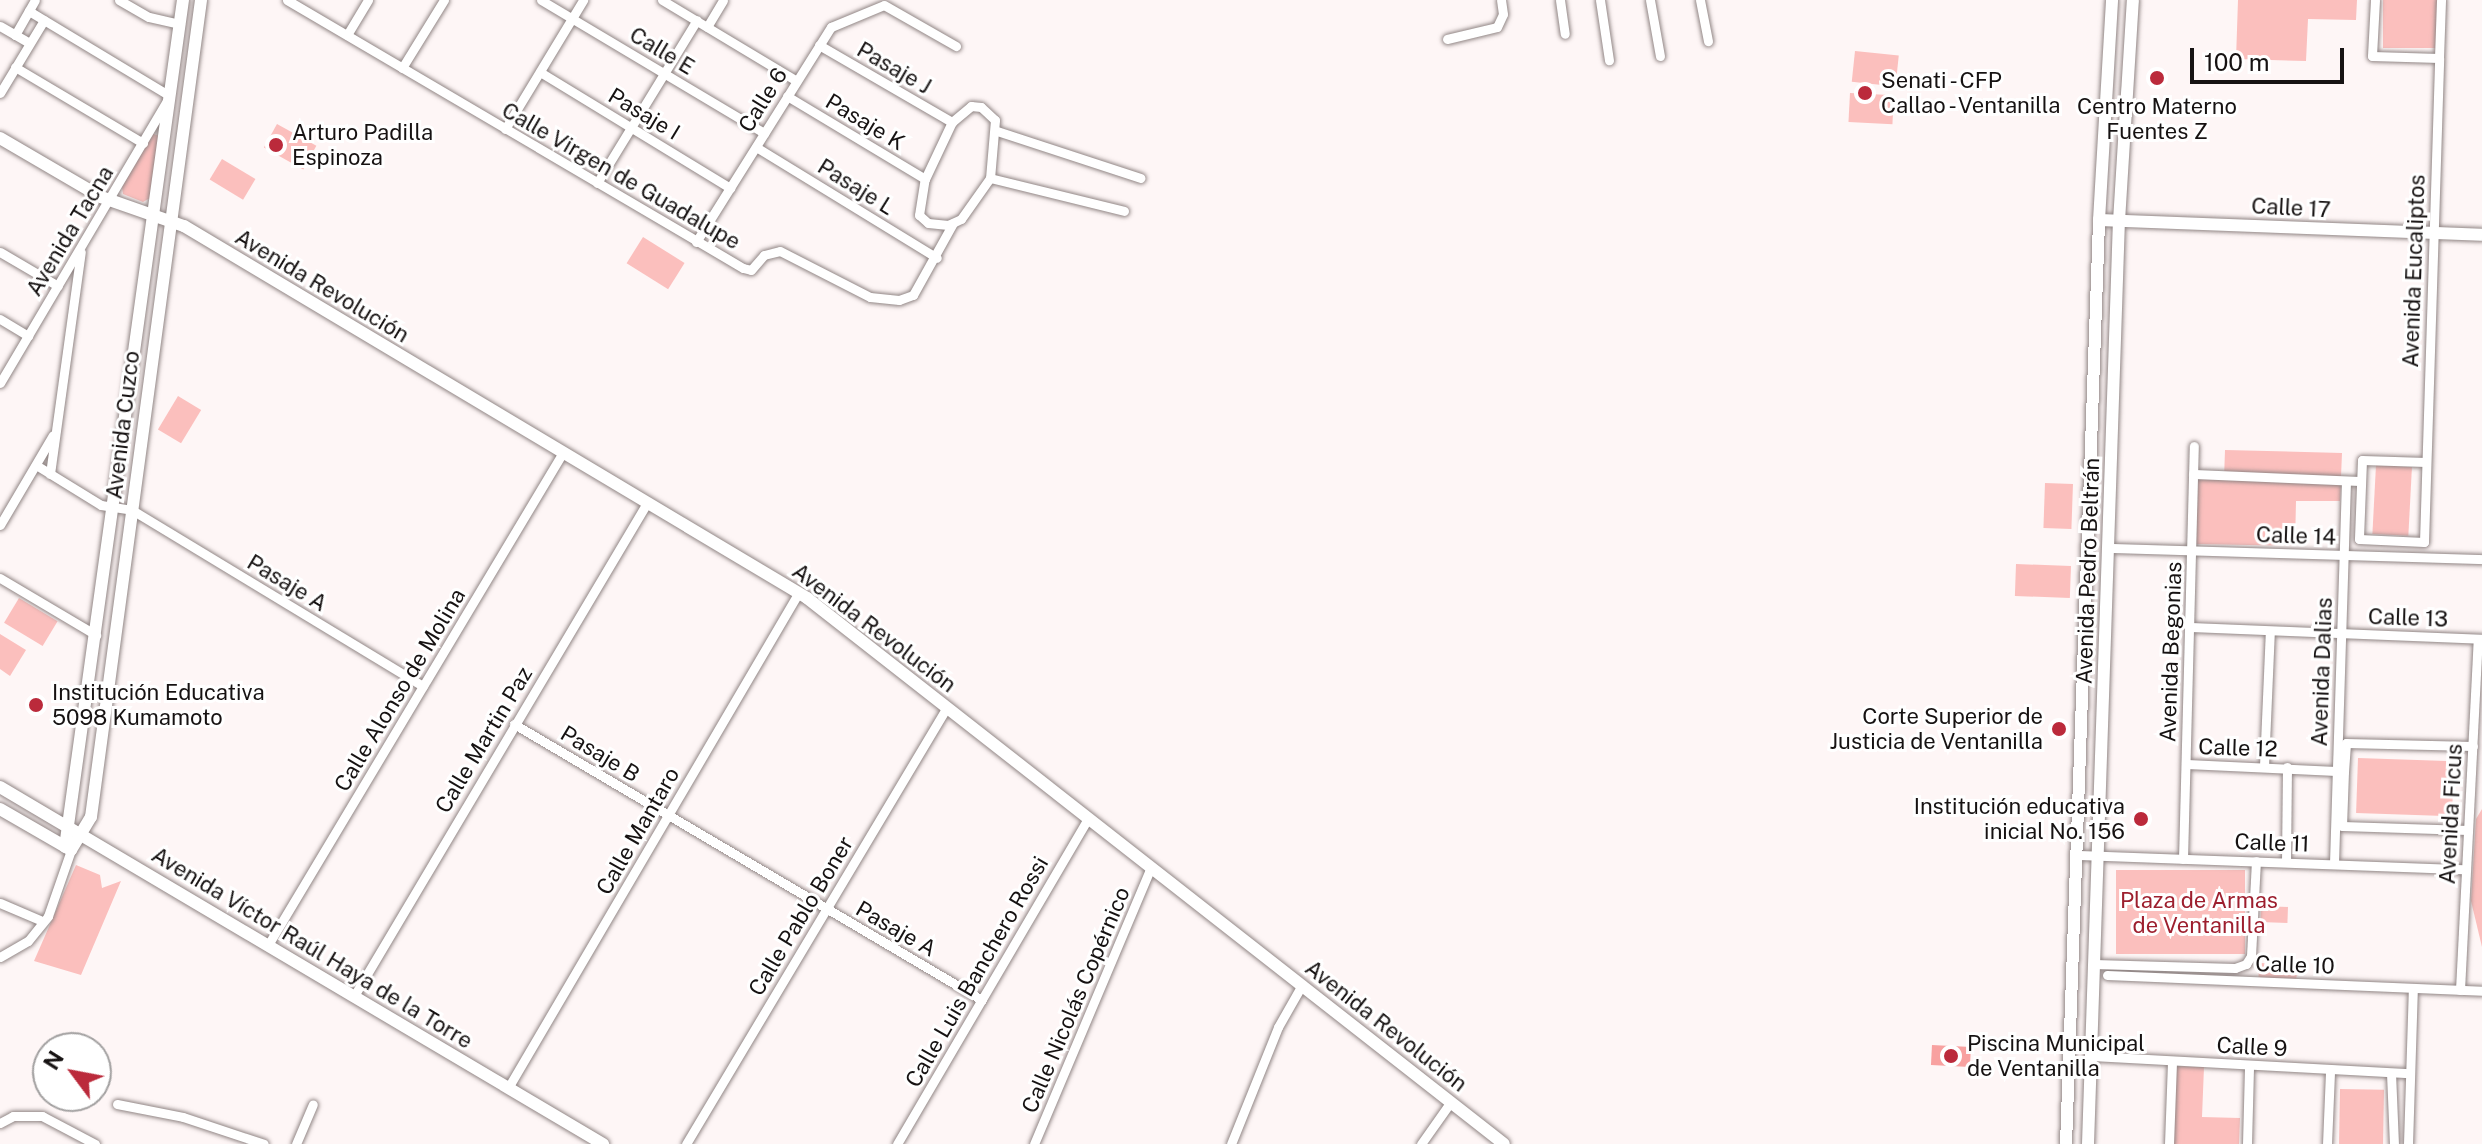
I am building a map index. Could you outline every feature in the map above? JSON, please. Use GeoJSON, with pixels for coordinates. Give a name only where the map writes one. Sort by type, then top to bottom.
{"type":"FeatureCollection","features":[{"type":"Feature","properties":{"kind":"street"},"geometry":{"type":"LineString","coordinates":[[15,35],[35,0]]}},
{"type":"Feature","properties":{"kind":"street"},"geometry":{"type":"LineString","coordinates":[[119,0],[149,17],[180,24]]}},
{"type":"Feature","properties":{"kind":"street","name":"Avenida Cuzco"},"geometry":{"type":"LineString","coordinates":[[68,848],[75,830],[112,508],[183,0]]}},
{"type":"Feature","properties":{"kind":"street","name":"Avenida Cuzco"},"geometry":{"type":"LineString","coordinates":[[75,830],[93,807],[201,0]]}},
{"type":"Feature","properties":{"kind":"street","name":"Calle Virgen de Guadalupe"},"geometry":{"type":"LineString","coordinates":[[287,0],[696,242],[751,270],[764,255],[783,251],[870,297],[889,301],[913,295],[937,258],[953,223],[977,201],[990,178]]}},
{"type":"Feature","properties":{"kind":"street"},"geometry":{"type":"LineString","coordinates":[[347,35],[368,0]]}},
{"type":"Feature","properties":{"kind":"street"},"geometry":{"type":"LineString","coordinates":[[402,68],[444,0]]}},
{"type":"Feature","properties":{"kind":"street","name":"Calle E"},"geometry":{"type":"LineString","coordinates":[[541,0],[764,133]]}},
{"type":"Feature","properties":{"kind":"street"},"geometry":{"type":"LineString","coordinates":[[505,129],[583,0]]}},
{"type":"Feature","properties":{"kind":"street"},"geometry":{"type":"LineString","coordinates":[[662,0],[797,81]]}},
{"type":"Feature","properties":{"kind":"street"},"geometry":{"type":"LineString","coordinates":[[707,27],[723,0]]}},
{"type":"Feature","properties":{"kind":"street"},"geometry":{"type":"LineString","coordinates":[[1447,39],[1489,30],[1502,22],[1501,0]]}},
{"type":"Feature","properties":{"kind":"street"},"geometry":{"type":"LineString","coordinates":[[1560,0],[1565,34]]}},
{"type":"Feature","properties":{"kind":"street"},"geometry":{"type":"LineString","coordinates":[[1600,0],[1609,60]]}},
{"type":"Feature","properties":{"kind":"street"},"geometry":{"type":"LineString","coordinates":[[1650,0],[1660,56]]}},
{"type":"Feature","properties":{"kind":"street"},"geometry":{"type":"LineString","coordinates":[[1700,0],[1708,41]]}},
{"type":"Feature","properties":{"kind":"street","name":"Avenida Pedro Beltrán"},"geometry":{"type":"LineString","coordinates":[[2066,1144],[2099,220],[2112,0]]}},
{"type":"Feature","properties":{"kind":"street","name":"Avenida Pedro Beltrán"},"geometry":{"type":"LineString","coordinates":[[2088,1144],[2119,221],[2133,0]]}},
{"type":"Feature","properties":{"kind":"street"},"geometry":{"type":"LineString","coordinates":[[2375,0],[2372,56],[2439,58]]}},
{"type":"Feature","properties":{"kind":"street","name":"Avenida Eucaliptos"},"geometry":{"type":"LineString","coordinates":[[2424,542],[2441,0]]}},
{"type":"Feature","properties":{"kind":"street","name":"Calle 6"},"geometry":{"type":"LineString","coordinates":[[696,242],[831,27],[884,5],[956,46]]}},
{"type":"Feature","properties":{"kind":"street"},"geometry":{"type":"LineString","coordinates":[[29,11],[170,96]]}},
{"type":"Feature","properties":{"kind":"street"},"geometry":{"type":"LineString","coordinates":[[0,93],[44,20]]}},
{"type":"Feature","properties":{"kind":"street"},"geometry":{"type":"LineString","coordinates":[[597,183],[697,20]]}},
{"type":"Feature","properties":{"kind":"street"},"geometry":{"type":"LineString","coordinates":[[0,26],[30,43]]}},
{"type":"Feature","properties":{"kind":"street","name":"Pasaje J"},"geometry":{"type":"LineString","coordinates":[[819,45],[952,122]]}},
{"type":"Feature","properties":{"kind":"street"},"geometry":{"type":"LineString","coordinates":[[15,67],[143,143]]}},
{"type":"Feature","properties":{"kind":"street","name":"Pasaje I"},"geometry":{"type":"LineString","coordinates":[[540,72],[730,188]]}},
{"type":"Feature","properties":{"kind":"street","name":"Avenida Tacna"},"geometry":{"type":"LineString","coordinates":[[0,383],[170,96]]}},
{"type":"Feature","properties":{"kind":"street","name":"Pasaje K"},"geometry":{"type":"LineString","coordinates":[[787,96],[925,179]]}},
{"type":"Feature","properties":{"kind":"street"},"geometry":{"type":"LineString","coordinates":[[953,223],[928,223],[919,215],[925,179],[952,122],[971,106],[991,113],[997,131],[990,178],[1124,211]]}},
{"type":"Feature","properties":{"kind":"street"},"geometry":{"type":"LineString","coordinates":[[997,131],[1141,178]]}},
{"type":"Feature","properties":{"kind":"street","name":"Avenida Revolución"},"geometry":{"type":"LineString","coordinates":[[0,138],[109,200],[170,218],[562,454],[799,592],[1150,870],[1504,1144]]}},
{"type":"Feature","properties":{"kind":"street","name":"Pasaje L"},"geometry":{"type":"LineString","coordinates":[[756,147],[937,258]]}},
{"type":"Feature","properties":{"kind":"street","name":"Calle 17"},"geometry":{"type":"LineString","coordinates":[[2099,220],[2482,235]]}},
{"type":"Feature","properties":{"kind":"street"},"geometry":{"type":"LineString","coordinates":[[50,474],[81,247]]}},
{"type":"Feature","properties":{"kind":"street"},"geometry":{"type":"LineString","coordinates":[[0,252],[58,286]]}},
{"type":"Feature","properties":{"kind":"street"},"geometry":{"type":"LineString","coordinates":[[0,319],[28,336]]}},
{"type":"Feature","properties":{"kind":"street"},"geometry":{"type":"LineString","coordinates":[[2,517],[57,428]]}},
{"type":"Feature","properties":{"kind":"street","name":"Avenida Begonias"},"geometry":{"type":"LineString","coordinates":[[2183,859],[2194,446]]}},
{"type":"Feature","properties":{"kind":"street","name":"Calle Alonso de Molina"},"geometry":{"type":"LineString","coordinates":[[268,945],[562,454]]}},
{"type":"Feature","properties":{"kind":"street"},"geometry":{"type":"LineString","coordinates":[[2193,474],[2361,481],[2362,460],[2426,462]]}},
{"type":"Feature","properties":{"kind":"street"},"geometry":{"type":"LineString","coordinates":[[36,465],[112,508],[132,510]]}},
{"type":"Feature","properties":{"kind":"street","name":"Avenida Dalias"},"geometry":{"type":"LineString","coordinates":[[2334,863],[2346,481]]}},
{"type":"Feature","properties":{"kind":"street","name":"Calle 14"},"geometry":{"type":"LineString","coordinates":[[2361,481],[2359,539],[2424,542]]}},
{"type":"Feature","properties":{"kind":"street","name":"Calle Martin Paz"},"geometry":{"type":"LineString","coordinates":[[354,996],[647,503]]}},
{"type":"Feature","properties":{"kind":"street","name":"Pasaje A"},"geometry":{"type":"LineString","coordinates":[[132,510],[423,686]]}},
{"type":"Feature","properties":{"kind":"street","name":"Calle 14"},"geometry":{"type":"LineString","coordinates":[[2109,548],[2482,559]]}},
{"type":"Feature","properties":{"kind":"street"},"geometry":{"type":"LineString","coordinates":[[0,578],[96,635]]}},
{"type":"Feature","properties":{"kind":"street","name":"Calle Mantaro"},"geometry":{"type":"LineString","coordinates":[[508,1088],[799,592]]}},
{"type":"Feature","properties":{"kind":"street","name":"Calle 13"},"geometry":{"type":"LineString","coordinates":[[2189,627],[2480,639]]}},
{"type":"Feature","properties":{"kind":"street"},"geometry":{"type":"LineString","coordinates":[[2264,766],[2270,631]]}},
{"type":"Feature","properties":{"kind":"street","name":"Avenida Ficus"},"geometry":{"type":"LineString","coordinates":[[2460,990],[2480,639]]}},
{"type":"Feature","properties":{"kind":"street"},"geometry":{"type":"LineString","coordinates":[[2083,678],[2104,679]]}},
{"type":"Feature","properties":{"kind":"street","name":"Calle Pablo Boner"},"geometry":{"type":"LineString","coordinates":[[686,1144],[947,707]]}},
{"type":"Feature","properties":{"kind":"street","name":"Pasaje B"},"geometry":{"type":"LineString","coordinates":[[514,724],[668,816]]}},
{"type":"Feature","properties":{"kind":"street","name":"Avenida Dalias"},"geometry":{"type":"LineString","coordinates":[[2468,830],[2342,826],[2346,743],[2473,746]]}},
{"type":"Feature","properties":{"kind":"street","name":"Calle 12"},"geometry":{"type":"LineString","coordinates":[[2186,764],[2337,771]]}},
{"type":"Feature","properties":{"kind":"street"},"geometry":{"type":"LineString","coordinates":[[2286,862],[2287,767]]}},
{"type":"Feature","properties":{"kind":"street","name":"Avenida Víctor Raúl Haya de la Torre"},"geometry":{"type":"LineString","coordinates":[[0,787],[603,1144]]}},
{"type":"Feature","properties":{"kind":"street"},"geometry":{"type":"LineString","coordinates":[[0,809],[68,848],[48,916],[40,920],[28,941],[0,957]]}},
{"type":"Feature","properties":{"kind":"street","name":"Pasaje A"},"geometry":{"type":"LineString","coordinates":[[668,816],[982,1000]]}},
{"type":"Feature","properties":{"kind":"street","name":"Calle Luis Banchero Rossi"},"geometry":{"type":"LineString","coordinates":[[897,1144],[1088,818]]}},
{"type":"Feature","properties":{"kind":"street","name":"Calle 11"},"geometry":{"type":"LineString","coordinates":[[2077,855],[2466,869]]}},
{"type":"Feature","properties":{"kind":"street","name":"Calle 10"},"geometry":{"type":"LineString","coordinates":[[2094,964],[2235,968],[2246,964],[2251,956],[2256,861]]}},
{"type":"Feature","properties":{"kind":"street","name":"Calle Nicolás Copérnico"},"geometry":{"type":"LineString","coordinates":[[1034,1144],[1150,870]]}},
{"type":"Feature","properties":{"kind":"street"},"geometry":{"type":"LineString","coordinates":[[0,903],[40,920]]}},
{"type":"Feature","properties":{"kind":"street","name":"Calle 10"},"geometry":{"type":"LineString","coordinates":[[2107,975],[2482,991]]}},
{"type":"Feature","properties":{"kind":"street"},"geometry":{"type":"LineString","coordinates":[[1231,1144],[1278,1027],[1302,985]]}},
{"type":"Feature","properties":{"kind":"street"},"geometry":{"type":"LineString","coordinates":[[2408,1144],[2413,988]]}},
{"type":"Feature","properties":{"kind":"street","name":"Calle 9"},"geometry":{"type":"LineString","coordinates":[[2092,1056],[2330,1072],[2410,1073]]}},
{"type":"Feature","properties":{"kind":"street"},"geometry":{"type":"LineString","coordinates":[[2169,1144],[2172,1061]]}},
{"type":"Feature","properties":{"kind":"street"},"geometry":{"type":"LineString","coordinates":[[2247,1144],[2249,1065]]}},
{"type":"Feature","properties":{"kind":"street"},"geometry":{"type":"LineString","coordinates":[[2327,1144],[2330,1072]]}},
{"type":"Feature","properties":{"kind":"street"},"geometry":{"type":"LineString","coordinates":[[2391,1073],[2394,1144]]}},
{"type":"Feature","properties":{"kind":"street"},"geometry":{"type":"LineString","coordinates":[[1421,1144],[1450,1103]]}},
{"type":"Feature","properties":{"kind":"street"},"geometry":{"type":"LineString","coordinates":[[117,1104],[183,1117],[264,1144]]}},
{"type":"Feature","properties":{"kind":"street"},"geometry":{"type":"LineString","coordinates":[[296,1144],[313,1104]]}},
{"type":"Feature","properties":{"kind":"street"},"geometry":{"type":"LineString","coordinates":[[0,1123],[13,1116],[42,1116],[95,1144]]}},
{"type":"Feature","properties":{"kind":"green space"},"geometry":{"type":"Polygon","coordinates":[[[2238,0],[2357,0],[2356,20],[2308,19],[2306,61],[2236,59],[2238,0]]]}},
{"type":"Feature","properties":{"kind":"green space"},"geometry":{"type":"Polygon","coordinates":[[[2383,0],[2439,0],[2439,48],[2383,48],[2383,0]]]}},
{"type":"Feature","properties":{"kind":"green space"},"geometry":{"type":"Polygon","coordinates":[[[1855,51],[1899,56],[1896,86],[1852,82],[1855,51]]]}},
{"type":"Feature","properties":{"kind":"green space"},"geometry":{"type":"Polygon","coordinates":[[[1850,93],[1894,95],[1892,124],[1848,122],[1850,93]]]}},
{"type":"Feature","properties":{"kind":"green space"},"geometry":{"type":"Polygon","coordinates":[[[277,124],[316,146],[303,169],[264,148],[277,124]]]}},
{"type":"Feature","properties":{"kind":"green space"},"geometry":{"type":"Polygon","coordinates":[[[148,132],[159,136],[150,198],[143,202],[123,194],[122,187],[148,132]]]}},
{"type":"Feature","properties":{"kind":"green space"},"geometry":{"type":"Polygon","coordinates":[[[222,159],[255,179],[243,200],[210,180],[222,159]]]}},
{"type":"Feature","properties":{"kind":"green space"},"geometry":{"type":"Polygon","coordinates":[[[643,237],[685,263],[668,289],[627,263],[643,237]]]}},
{"type":"Feature","properties":{"kind":"green space"},"geometry":{"type":"Polygon","coordinates":[[[178,396],[201,410],[181,443],[158,429],[178,396]]]}},
{"type":"Feature","properties":{"kind":"green space"},"geometry":{"type":"Polygon","coordinates":[[[2225,450],[2342,453],[2340,501],[2296,501],[2295,546],[2196,544],[2198,479],[2224,479],[2225,450]]]}},
{"type":"Feature","properties":{"kind":"green space"},"geometry":{"type":"Polygon","coordinates":[[[2376,465],[2412,467],[2408,536],[2372,534],[2376,465]]]}},
{"type":"Feature","properties":{"kind":"green space"},"geometry":{"type":"Polygon","coordinates":[[[2045,483],[2073,484],[2071,529],[2043,528],[2045,483]]]}},
{"type":"Feature","properties":{"kind":"green space"},"geometry":{"type":"Polygon","coordinates":[[[2016,564],[2071,566],[2070,598],[2015,596],[2016,564]]]}},
{"type":"Feature","properties":{"kind":"green space"},"geometry":{"type":"Polygon","coordinates":[[[19,598],[58,621],[43,646],[4,623],[19,598]]]}},
{"type":"Feature","properties":{"kind":"green space"},"geometry":{"type":"Polygon","coordinates":[[[0,634],[26,650],[10,676],[0,669],[0,634]]]}},
{"type":"Feature","properties":{"kind":"green space"},"geometry":{"type":"Polygon","coordinates":[[[2358,758],[2454,761],[2452,816],[2356,813],[2358,758]]]}},
{"type":"Feature","properties":{"kind":"green space"},"geometry":{"type":"Polygon","coordinates":[[[2482,809],[2482,947],[2471,901],[2476,819],[2482,809]]]}},
{"type":"Feature","properties":{"kind":"green space"},"geometry":{"type":"Polygon","coordinates":[[[76,865],[100,875],[102,888],[121,881],[81,975],[34,961],[76,865]]]}},
{"type":"Feature","properties":{"kind":"green space","name":"Plaza de Armas de Ventanilla"},"geometry":{"type":"Polygon","coordinates":[[[2116,870],[2245,870],[2245,954],[2116,954],[2116,870]]]}},
{"type":"Feature","properties":{"kind":"green space"},"geometry":{"type":"Polygon","coordinates":[[[2261,906],[2288,907],[2287,923],[2260,922],[2261,906]]]}},
{"type":"Feature","properties":{"kind":"green space"},"geometry":{"type":"Polygon","coordinates":[[[2259,963],[2297,964],[2296,983],[2258,982],[2259,963]]]}},
{"type":"Feature","properties":{"kind":"green space"},"geometry":{"type":"Polygon","coordinates":[[[2176,1066],[2204,1067],[2202,1117],[2240,1118],[2239,1144],[2173,1144],[2176,1066]]]}},
{"type":"Feature","properties":{"kind":"green space"},"geometry":{"type":"Polygon","coordinates":[[[2340,1089],[2384,1090],[2383,1144],[2339,1144],[2340,1089]]]}},
{"type":"Feature","properties":{"kind":"shaded area","name":"Piscina Municipal de Ventanilla"},"geometry":{"type":"Polygon","coordinates":[[[1932,1045],[1971,1047],[1970,1067],[1931,1065],[1932,1045]]]}},
{"type":"Feature","properties":{"kind":"place","name":"Centro Materno Fuentes Z"},"geometry":{"type":"Point","coordinates":[2157,78]}},
{"type":"Feature","properties":{"kind":"place","name":"Senati - CFP Callao - Ventanilla"},"geometry":{"type":"Point","coordinates":[1865,93]}},
{"type":"Feature","properties":{"kind":"place","name":"Arturo Padilla Espinoza"},"geometry":{"type":"Point","coordinates":[276,145]}},
{"type":"Feature","properties":{"kind":"place","name":"Institución Educativa 5098 Kumamoto"},"geometry":{"type":"Point","coordinates":[36,705]}},
{"type":"Feature","properties":{"kind":"place","name":"Corte Superior de Justicia de Ventanilla"},"geometry":{"type":"Point","coordinates":[2059,729]}},
{"type":"Feature","properties":{"kind":"place","name":"Institución educativa inicial No. 156"},"geometry":{"type":"Point","coordinates":[2141,819]}},
{"type":"Feature","properties":{"kind":"place","name":"Piscina Municipal de Ventanilla"},"geometry":{"type":"Point","coordinates":[1951,1056]}}]}
